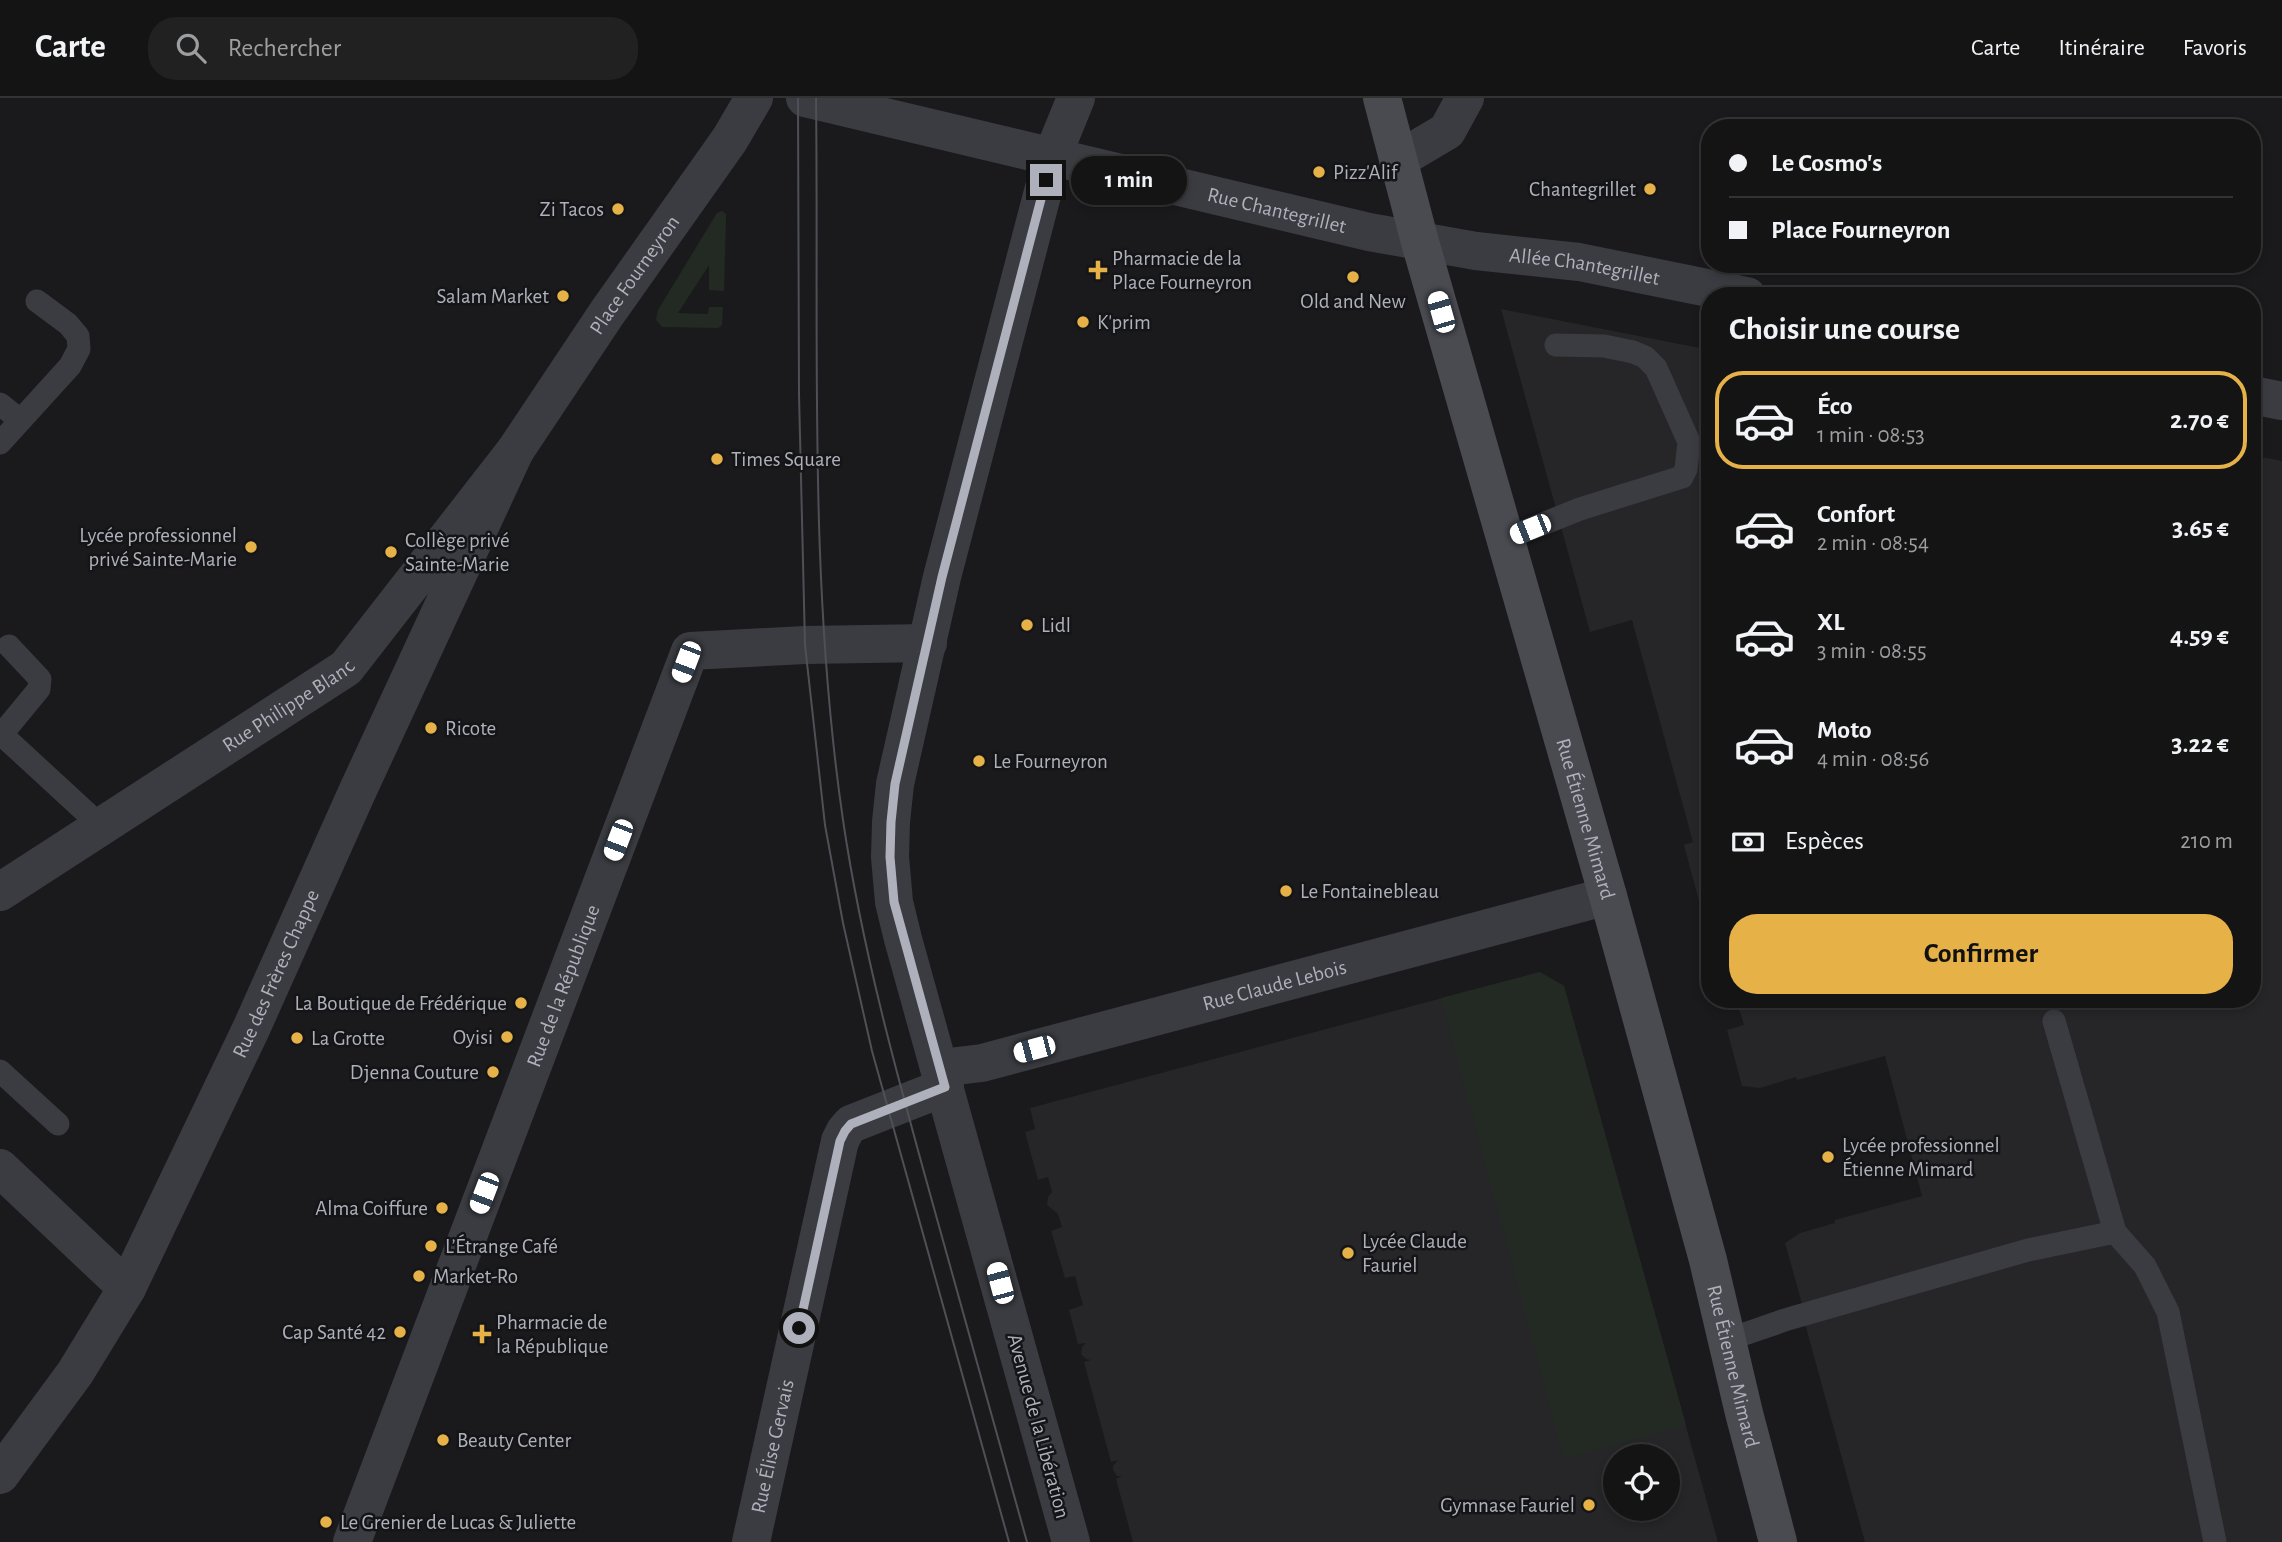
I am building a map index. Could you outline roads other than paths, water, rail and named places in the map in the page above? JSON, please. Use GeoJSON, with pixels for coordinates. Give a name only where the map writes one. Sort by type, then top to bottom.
{"type":"FeatureCollection","features":[{"type":"Feature","properties":{"kind":"main road","name":"Rue Étienne Mimard"},"geometry":{"type":"LineString","coordinates":[[1382,98],[1420,242],[1608,896],[1708,1260],[1778,1542]]}},
{"type":"Feature","properties":{"kind":"street","name":"Place Fourneyron"},"geometry":{"type":"LineString","coordinates":[[515,451],[607,313],[730,139],[754,98]]}},
{"type":"Feature","properties":{"kind":"street"},"geometry":{"type":"LineString","coordinates":[[805,98],[1052,157]]}},
{"type":"Feature","properties":{"kind":"street"},"geometry":{"type":"LineString","coordinates":[[1045,98],[1052,157]]}},
{"type":"Feature","properties":{"kind":"street"},"geometry":{"type":"LineString","coordinates":[[943,1077],[894,902],[890,857],[895,784],[942,577],[1052,157],[1076,98]]}},
{"type":"Feature","properties":{"kind":"street"},"geometry":{"type":"LineString","coordinates":[[1398,160],[1447,131],[1465,98]]}},
{"type":"Feature","properties":{"kind":"street","name":"Rue Chantegrillet"},"geometry":{"type":"LineString","coordinates":[[1052,157],[1420,242]]}},
{"type":"Feature","properties":{"kind":"street","name":"Allée Chantegrillet"},"geometry":{"type":"LineString","coordinates":[[1420,242],[1579,262],[1703,287]]}},
{"type":"Feature","properties":{"kind":"street"},"geometry":{"type":"LineString","coordinates":[[2261,397],[2282,401]]}},
{"type":"Feature","properties":{"kind":"street","name":"Rue Philippe Blanc"},"geometry":{"type":"LineString","coordinates":[[0,892],[346,668],[515,451]]}},
{"type":"Feature","properties":{"kind":"street","name":"Rue des Frères Chappe"},"geometry":{"type":"LineString","coordinates":[[0,1475],[75,1373],[127,1288],[251,1029],[515,451]]}},
{"type":"Feature","properties":{"kind":"street","name":"Rue de la République"},"geometry":{"type":"LineString","coordinates":[[352,1542],[690,651],[805,645],[928,643]]}},
{"type":"Feature","properties":{"kind":"street","name":"Rue Claude Lebois"},"geometry":{"type":"LineString","coordinates":[[943,1077],[982,1063],[1608,896]]}},
{"type":"Feature","properties":{"kind":"street","name":"Rue Élise Gervais"},"geometry":{"type":"LineString","coordinates":[[751,1542],[840,1141],[851,1124],[943,1077]]}},
{"type":"Feature","properties":{"kind":"street","name":"Avenue de la Libération"},"geometry":{"type":"LineString","coordinates":[[943,1077],[1071,1542]]}},
{"type":"Feature","properties":{"kind":"street"},"geometry":{"type":"LineString","coordinates":[[0,1168],[127,1288]]}},
{"type":"Feature","properties":{"kind":"lane"},"geometry":{"type":"LineString","coordinates":[[0,443],[70,366],[79,349],[78,336],[68,324],[37,301]]}},
{"type":"Feature","properties":{"kind":"lane"},"geometry":{"type":"LineString","coordinates":[[1505,539],[1580,509],[1682,477],[1686,469],[1689,442],[1656,368],[1645,357],[1604,346],[1556,345]]}},
{"type":"Feature","properties":{"kind":"lane"},"geometry":{"type":"LineString","coordinates":[[0,404],[20,420]]}},
{"type":"Feature","properties":{"kind":"lane"},"geometry":{"type":"LineString","coordinates":[[9,646],[40,679],[39,689],[1,734],[102,827]]}},
{"type":"Feature","properties":{"kind":"lane"},"geometry":{"type":"LineString","coordinates":[[2054,1021],[2115,1232],[2145,1266],[2168,1312],[2216,1542]]}},
{"type":"Feature","properties":{"kind":"lane"},"geometry":{"type":"LineString","coordinates":[[0,1071],[58,1124]]}},
{"type":"Feature","properties":{"kind":"lane"},"geometry":{"type":"LineString","coordinates":[[1727,1340],[1788,1319],[2028,1250],[2115,1232]]}},
{"type":"Feature","properties":{"kind":"tram line"},"geometry":{"type":"LineString","coordinates":[[798,98],[799,394],[805,645],[825,825],[843,923],[872,1051],[1009,1542]]}},
{"type":"Feature","properties":{"kind":"tram line"},"geometry":{"type":"LineString","coordinates":[[816,98],[820,550],[824,640],[843,820],[870,964],[893,1059],[1027,1542]]}},
{"type":"Feature","properties":{"kind":"place","name":"Pizz'Alif"},"geometry":{"type":"Point","coordinates":[1319,172]}},
{"type":"Feature","properties":{"kind":"place","name":"Chantegrillet"},"geometry":{"type":"Point","coordinates":[1650,189]}},
{"type":"Feature","properties":{"kind":"place","name":"Zi Tacos"},"geometry":{"type":"Point","coordinates":[618,209]}},
{"type":"Feature","properties":{"kind":"place","name":"Pharmacie de la Place Fourneyron"},"geometry":{"type":"Point","coordinates":[1098,270]}},
{"type":"Feature","properties":{"kind":"place","name":"Old and New"},"geometry":{"type":"Point","coordinates":[1353,277]}},
{"type":"Feature","properties":{"kind":"place","name":"Salam Market"},"geometry":{"type":"Point","coordinates":[563,296]}},
{"type":"Feature","properties":{"kind":"place","name":"K'prim"},"geometry":{"type":"Point","coordinates":[1083,322]}},
{"type":"Feature","properties":{"kind":"place","name":"Times Square"},"geometry":{"type":"Point","coordinates":[717,459]}},
{"type":"Feature","properties":{"kind":"place","name":"Lycée professionnel privé Sainte-Marie"},"geometry":{"type":"Point","coordinates":[251,547]}},
{"type":"Feature","properties":{"kind":"place","name":"Collège privé Sainte-Marie"},"geometry":{"type":"Point","coordinates":[391,552]}},
{"type":"Feature","properties":{"kind":"place","name":"Lidl"},"geometry":{"type":"Point","coordinates":[1027,625]}},
{"type":"Feature","properties":{"kind":"place","name":"Ricote"},"geometry":{"type":"Point","coordinates":[431,728]}},
{"type":"Feature","properties":{"kind":"place","name":"Le Fourneyron"},"geometry":{"type":"Point","coordinates":[979,761]}},
{"type":"Feature","properties":{"kind":"place","name":"Le Fontainebleau"},"geometry":{"type":"Point","coordinates":[1286,891]}},
{"type":"Feature","properties":{"kind":"place","name":"La Boutique de Frédérique"},"geometry":{"type":"Point","coordinates":[521,1003]}},
{"type":"Feature","properties":{"kind":"place","name":"Oyisi"},"geometry":{"type":"Point","coordinates":[507,1037]}},
{"type":"Feature","properties":{"kind":"place","name":"La Grotte"},"geometry":{"type":"Point","coordinates":[297,1038]}},
{"type":"Feature","properties":{"kind":"place","name":"Djenna Couture"},"geometry":{"type":"Point","coordinates":[493,1072]}},
{"type":"Feature","properties":{"kind":"place","name":"Lycée professionnel Étienne Mimard"},"geometry":{"type":"Point","coordinates":[1828,1157]}},
{"type":"Feature","properties":{"kind":"place","name":"Alma Coiffure"},"geometry":{"type":"Point","coordinates":[442,1208]}},
{"type":"Feature","properties":{"kind":"place","name":"L’Étrange Café"},"geometry":{"type":"Point","coordinates":[431,1246]}},
{"type":"Feature","properties":{"kind":"place","name":"Lycée Claude Fauriel"},"geometry":{"type":"Point","coordinates":[1348,1253]}},
{"type":"Feature","properties":{"kind":"place","name":"Market-Ro"},"geometry":{"type":"Point","coordinates":[419,1276]}},
{"type":"Feature","properties":{"kind":"place","name":"Cap Santé 42"},"geometry":{"type":"Point","coordinates":[400,1332]}},
{"type":"Feature","properties":{"kind":"place","name":"Pharmacie de la République"},"geometry":{"type":"Point","coordinates":[482,1334]}},
{"type":"Feature","properties":{"kind":"place","name":"Beauty Center"},"geometry":{"type":"Point","coordinates":[443,1440]}},
{"type":"Feature","properties":{"kind":"place","name":"Gymnase Fauriel"},"geometry":{"type":"Point","coordinates":[1589,1505]}},
{"type":"Feature","properties":{"kind":"place","name":"Le Grenier de Lucas & Juliette"},"geometry":{"type":"Point","coordinates":[326,1522]}}]}
